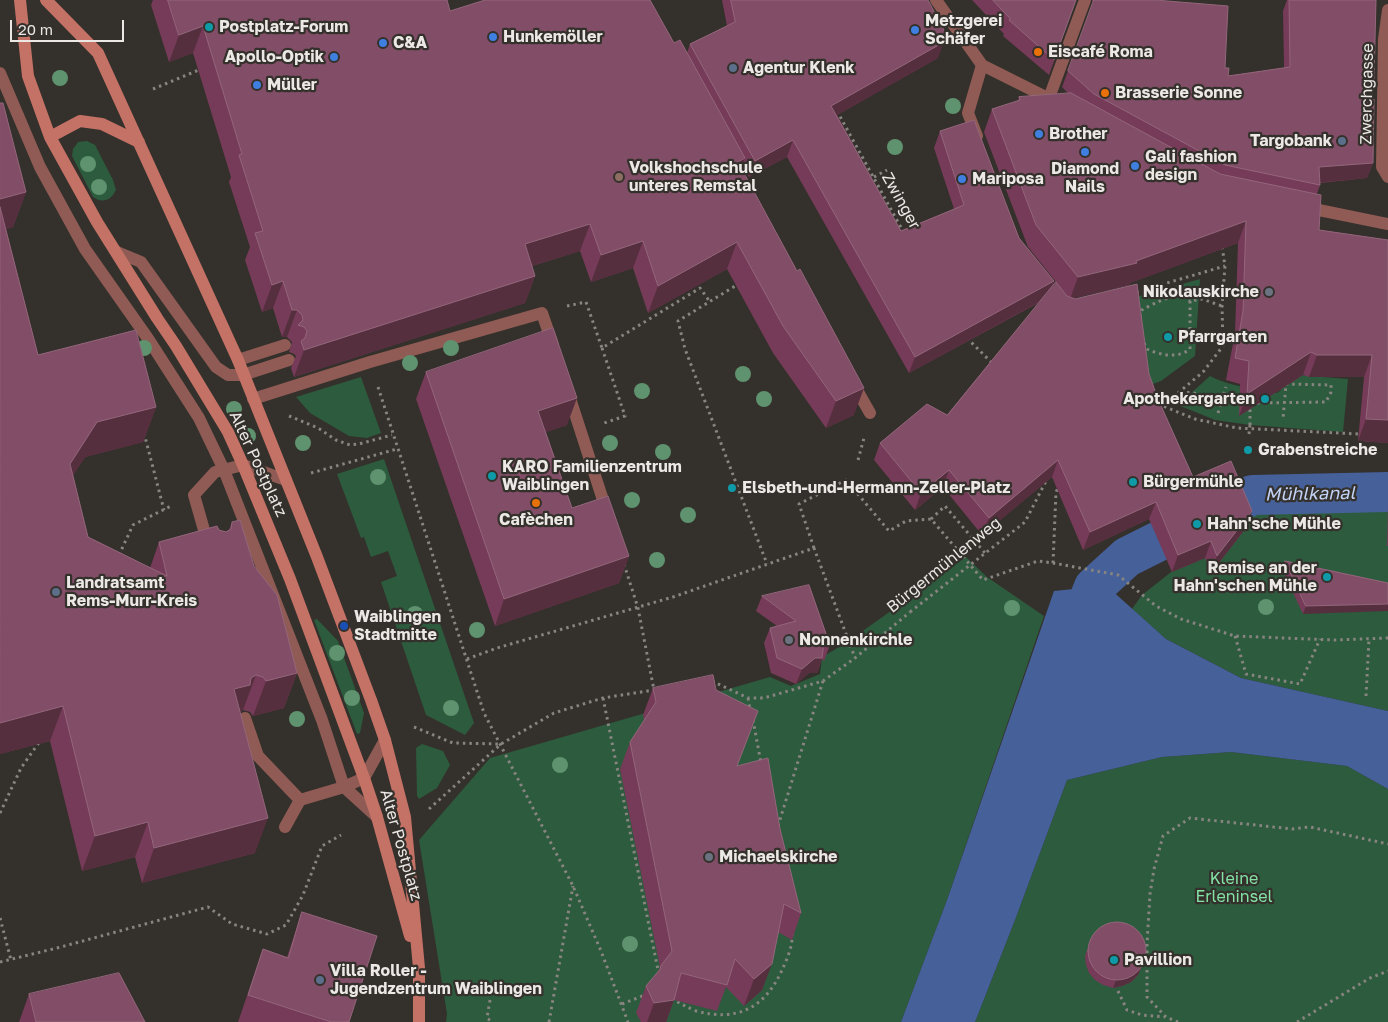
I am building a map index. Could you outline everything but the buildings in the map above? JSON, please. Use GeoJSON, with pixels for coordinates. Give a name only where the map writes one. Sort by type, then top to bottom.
{"type":"FeatureCollection","features":[{"type":"Feature","properties":{"kind":"street","name":"Alter Postplatz"},"geometry":{"type":"LineString","coordinates":[[20,0],[28,76],[50,137],[97,222],[224,424],[294,588],[377,817],[418,968]]}},
{"type":"Feature","properties":{"kind":"street","name":"Alter Postplatz"},"geometry":{"type":"LineString","coordinates":[[46,0],[98,53],[139,142],[238,360],[340,617],[385,740],[405,817],[418,968],[419,1022]]}},
{"type":"Feature","properties":{"kind":"street"},"geometry":{"type":"LineString","coordinates":[[936,0],[982,65],[1066,107]]}},
{"type":"Feature","properties":{"kind":"street"},"geometry":{"type":"LineString","coordinates":[[1050,98],[1085,0]]}},
{"type":"Feature","properties":{"kind":"street","name":"Zwerchgasse"},"geometry":{"type":"LineString","coordinates":[[1388,10],[1384,39],[1382,167],[1388,177]]}},
{"type":"Feature","properties":{"kind":"street"},"geometry":{"type":"LineString","coordinates":[[982,65],[968,113],[982,150]]}},
{"type":"Feature","properties":{"kind":"street"},"geometry":{"type":"LineString","coordinates":[[0,73],[40,167],[85,249],[149,340],[199,418],[224,470],[322,720],[344,787],[377,817]]}},
{"type":"Feature","properties":{"kind":"street"},"geometry":{"type":"LineString","coordinates":[[50,137],[80,122],[102,124],[139,142]]}},
{"type":"Feature","properties":{"kind":"street"},"geometry":{"type":"LineString","coordinates":[[1291,204],[1388,224]]}},
{"type":"Feature","properties":{"kind":"street"},"geometry":{"type":"LineString","coordinates":[[117,252],[141,262],[216,367],[228,374],[243,374],[289,360]]}},
{"type":"Feature","properties":{"kind":"street"},"geometry":{"type":"LineString","coordinates":[[253,399],[370,362],[542,313],[557,358]]}},
{"type":"Feature","properties":{"kind":"street"},"geometry":{"type":"LineString","coordinates":[[238,360],[285,345]]}},
{"type":"Feature","properties":{"kind":"street"},"geometry":{"type":"LineString","coordinates":[[846,370],[870,413]]}},
{"type":"Feature","properties":{"kind":"street"},"geometry":{"type":"LineString","coordinates":[[563,376],[602,497]]}},
{"type":"Feature","properties":{"kind":"street"},"geometry":{"type":"LineString","coordinates":[[212,559],[194,495],[215,472],[243,465],[286,480]]}},
{"type":"Feature","properties":{"kind":"street"},"geometry":{"type":"LineString","coordinates":[[245,718],[258,756],[300,800]]}},
{"type":"Feature","properties":{"kind":"street"},"geometry":{"type":"LineString","coordinates":[[285,827],[300,800],[344,787],[364,778],[385,740]]}},
{"type":"Feature","properties":{"kind":"path"},"geometry":{"type":"LineString","coordinates":[[153,89],[202,69]]}},
{"type":"Feature","properties":{"kind":"path","name":"Zwinger"},"geometry":{"type":"LineString","coordinates":[[833,103],[906,236]]}},
{"type":"Feature","properties":{"kind":"path"},"geometry":{"type":"LineString","coordinates":[[874,177],[887,170]]}},
{"type":"Feature","properties":{"kind":"path"},"geometry":{"type":"LineString","coordinates":[[1177,394],[1203,372],[1223,346],[1222,306],[1225,266],[1221,239]]}},
{"type":"Feature","properties":{"kind":"path"},"geometry":{"type":"LineString","coordinates":[[1136,292],[1225,266]]}},
{"type":"Feature","properties":{"kind":"path"},"geometry":{"type":"LineString","coordinates":[[741,282],[678,321],[685,349],[767,564]]}},
{"type":"Feature","properties":{"kind":"path"},"geometry":{"type":"LineString","coordinates":[[602,348],[700,288],[710,302]]}},
{"type":"Feature","properties":{"kind":"path"},"geometry":{"type":"LineString","coordinates":[[1140,319],[1142,310],[1152,304],[1179,295],[1184,296],[1190,301],[1202,299],[1222,306]]}},
{"type":"Feature","properties":{"kind":"path"},"geometry":{"type":"LineString","coordinates":[[1144,341],[1146,349],[1157,354],[1173,355],[1190,349],[1190,301]]}},
{"type":"Feature","properties":{"kind":"path"},"geometry":{"type":"LineString","coordinates":[[580,430],[625,416],[586,302]]}},
{"type":"Feature","properties":{"kind":"path"},"geometry":{"type":"LineString","coordinates":[[963,334],[997,368]]}},
{"type":"Feature","properties":{"kind":"path"},"geometry":{"type":"LineString","coordinates":[[370,362],[484,713],[573,886],[628,1022]]}},
{"type":"Feature","properties":{"kind":"path"},"geometry":{"type":"LineString","coordinates":[[1283,419],[1284,402],[1286,384],[1331,385],[1332,392],[1326,402],[1284,402],[1221,403],[1191,392],[1148,400],[1195,419],[1237,428],[1359,434]]}},
{"type":"Feature","properties":{"kind":"path"},"geometry":{"type":"LineString","coordinates":[[1218,413],[1226,386]]}},
{"type":"Feature","properties":{"kind":"path"},"geometry":{"type":"LineString","coordinates":[[1249,434],[1250,403]]}},
{"type":"Feature","properties":{"kind":"path"},"geometry":{"type":"LineString","coordinates":[[142,424],[164,510]]}},
{"type":"Feature","properties":{"kind":"path"},"geometry":{"type":"LineString","coordinates":[[286,480],[397,449]]}},
{"type":"Feature","properties":{"kind":"path","name":"Bürgermühlenweg"},"geometry":{"type":"LineString","coordinates":[[748,698],[764,698],[823,681],[855,658],[1024,522],[1048,477]]}},
{"type":"Feature","properties":{"kind":"path"},"geometry":{"type":"LineString","coordinates":[[855,658],[799,504],[846,480],[889,532],[906,521],[932,519],[945,506],[985,553]]}},
{"type":"Feature","properties":{"kind":"path"},"geometry":{"type":"LineString","coordinates":[[1053,563],[1056,492],[1060,485]]}},
{"type":"Feature","properties":{"kind":"path"},"geometry":{"type":"LineString","coordinates":[[116,560],[133,525],[194,495]]}},
{"type":"Feature","properties":{"kind":"path"},"geometry":{"type":"LineString","coordinates":[[932,519],[983,580],[1038,561],[1053,563],[1118,575],[1156,606],[1181,619],[1235,636],[1320,639],[1388,638]]}},
{"type":"Feature","properties":{"kind":"path"},"geometry":{"type":"LineString","coordinates":[[467,659],[497,648],[638,608],[814,548]]}},
{"type":"Feature","properties":{"kind":"path"},"geometry":{"type":"LineString","coordinates":[[623,562],[638,608],[654,690]]}},
{"type":"Feature","properties":{"kind":"path"},"geometry":{"type":"LineString","coordinates":[[1235,636],[1246,674],[1300,684],[1320,639]]}},
{"type":"Feature","properties":{"kind":"path"},"geometry":{"type":"LineString","coordinates":[[1366,696],[1369,639]]}},
{"type":"Feature","properties":{"kind":"path"},"geometry":{"type":"LineString","coordinates":[[702,682],[712,681],[748,698],[762,766]]}},
{"type":"Feature","properties":{"kind":"path"},"geometry":{"type":"LineString","coordinates":[[774,824],[776,834],[823,681]]}},
{"type":"Feature","properties":{"kind":"path"},"geometry":{"type":"LineString","coordinates":[[429,809],[501,744],[554,713],[603,698],[664,688]]}},
{"type":"Feature","properties":{"kind":"path"},"geometry":{"type":"LineString","coordinates":[[603,698],[660,980]]}},
{"type":"Feature","properties":{"kind":"path"},"geometry":{"type":"LineString","coordinates":[[414,727],[453,743],[501,744]]}},
{"type":"Feature","properties":{"kind":"path"},"geometry":{"type":"LineString","coordinates":[[0,813],[21,768],[44,735]]}},
{"type":"Feature","properties":{"kind":"path"},"geometry":{"type":"LineString","coordinates":[[1166,1017],[1147,997],[1147,944],[1150,894],[1154,868],[1164,836],[1190,818],[1292,829],[1310,827],[1388,844]]}},
{"type":"Feature","properties":{"kind":"path"},"geometry":{"type":"LineString","coordinates":[[0,962],[208,906],[232,924],[267,934],[286,925],[303,895],[322,846],[341,835]]}},
{"type":"Feature","properties":{"kind":"path"},"geometry":{"type":"LineString","coordinates":[[549,1022],[573,886]]}},
{"type":"Feature","properties":{"kind":"path"},"geometry":{"type":"LineString","coordinates":[[0,918],[11,960]]}},
{"type":"Feature","properties":{"kind":"path"},"geometry":{"type":"LineString","coordinates":[[668,994],[679,1004],[703,1013],[726,1018],[743,1013],[757,1005],[775,986],[789,955],[793,940],[792,931]]}},
{"type":"Feature","properties":{"kind":"path"},"geometry":{"type":"LineString","coordinates":[[1298,1022],[1370,978],[1388,971]]}},
{"type":"Feature","properties":{"kind":"path"},"geometry":{"type":"LineString","coordinates":[[1118,991],[1127,1010],[1142,1015],[1166,1017],[1178,1022]]}},
{"type":"Feature","properties":{"kind":"path"},"geometry":{"type":"LineString","coordinates":[[622,1004],[654,992]]}},
{"type":"Feature","properties":{"kind":"path"},"geometry":{"type":"LineString","coordinates":[[490,1000],[487,1018],[492,1022]]}},
{"type":"Feature","properties":{"kind":"green space"},"geometry":{"type":"Polygon","coordinates":[[[87,141],[95,145],[113,180],[116,190],[106,200],[93,197],[72,156],[73,149],[78,142],[87,141]]]}},
{"type":"Feature","properties":{"kind":"green space","name":"Pfarrgarten"},"geometry":{"type":"Polygon","coordinates":[[[1200,279],[1195,356],[1161,381],[1150,385],[1132,298],[1200,279]]]}},
{"type":"Feature","properties":{"kind":"green space","name":"Apothekergarten"},"geometry":{"type":"Polygon","coordinates":[[[1298,375],[1348,379],[1343,432],[1250,425],[1215,420],[1178,405],[1210,376],[1233,385],[1273,390],[1277,393],[1281,390],[1280,386],[1298,375]]]}},
{"type":"Feature","properties":{"kind":"green space"},"geometry":{"type":"Polygon","coordinates":[[[361,377],[381,433],[367,438],[349,436],[310,413],[296,397],[361,377]]]}},
{"type":"Feature","properties":{"kind":"green space"},"geometry":{"type":"Polygon","coordinates":[[[384,459],[474,723],[465,735],[426,715],[381,582],[397,576],[388,551],[371,557],[364,537],[361,538],[337,474],[384,459]]]}},
{"type":"Feature","properties":{"kind":"green space"},"geometry":{"type":"Polygon","coordinates":[[[1388,504],[1388,711],[1241,678],[1166,639],[1132,609],[1142,595],[1256,505],[1388,504]]]}},
{"type":"Feature","properties":{"kind":"green space"},"geometry":{"type":"Polygon","coordinates":[[[966,557],[987,577],[1044,616],[947,900],[901,1022],[446,1022],[447,1014],[419,840],[490,758],[770,677],[791,686],[820,674],[822,657],[846,643],[966,557]]]}},
{"type":"Feature","properties":{"kind":"green space"},"geometry":{"type":"Polygon","coordinates":[[[317,619],[338,641],[364,713],[360,733],[357,734],[314,620],[317,619]]]}},
{"type":"Feature","properties":{"kind":"green space"},"geometry":{"type":"Polygon","coordinates":[[[422,744],[443,751],[450,765],[437,788],[419,799],[417,796],[416,748],[422,744]]]}},
{"type":"Feature","properties":{"kind":"green space","name":"Kleine Erleninsel"},"geometry":{"type":"Polygon","coordinates":[[[1231,752],[1347,766],[1388,789],[1388,1022],[975,1022],[1067,780],[1162,757],[1231,752]]]}},
{"type":"Feature","properties":{"kind":"water"},"geometry":{"type":"Polygon","coordinates":[[[1094,587],[1109,588],[1166,639],[1241,678],[1388,711],[1388,789],[1347,766],[1231,752],[1162,757],[1067,780],[975,1022],[901,1022],[947,900],[1054,591],[1094,587]]]}},
{"type":"Feature","properties":{"kind":"waterway","name":"Mühlkanal"},"geometry":{"type":"LineString","coordinates":[[1235,504],[1252,495],[1388,492]]}},
{"type":"Feature","properties":{"kind":"waterway","name":"Mühlkanal"},"geometry":{"type":"LineString","coordinates":[[1074,637],[1094,587],[1127,557],[1159,541]]}},
{"type":"Feature","properties":{"kind":"place","name":"Postplatz-Forum"},"geometry":{"type":"Point","coordinates":[209,27]}},
{"type":"Feature","properties":{"kind":"place","name":"Metzgerei Schäfer"},"geometry":{"type":"Point","coordinates":[915,30]}},
{"type":"Feature","properties":{"kind":"place","name":"Hunkemöller"},"geometry":{"type":"Point","coordinates":[493,37]}},
{"type":"Feature","properties":{"kind":"place","name":"C&A"},"geometry":{"type":"Point","coordinates":[383,43]}},
{"type":"Feature","properties":{"kind":"place","name":"Eiscafé Roma"},"geometry":{"type":"Point","coordinates":[1038,52]}},
{"type":"Feature","properties":{"kind":"place","name":"Apollo-Optik"},"geometry":{"type":"Point","coordinates":[334,57]}},
{"type":"Feature","properties":{"kind":"place","name":"Agentur Klenk"},"geometry":{"type":"Point","coordinates":[733,68]}},
{"type":"Feature","properties":{"kind":"place","name":"Müller"},"geometry":{"type":"Point","coordinates":[257,85]}},
{"type":"Feature","properties":{"kind":"place","name":"Brasserie Sonne"},"geometry":{"type":"Point","coordinates":[1105,93]}},
{"type":"Feature","properties":{"kind":"place","name":"Brother"},"geometry":{"type":"Point","coordinates":[1039,134]}},
{"type":"Feature","properties":{"kind":"place","name":"Targobank"},"geometry":{"type":"Point","coordinates":[1342,141]}},
{"type":"Feature","properties":{"kind":"place","name":"Diamond Nails"},"geometry":{"type":"Point","coordinates":[1085,152]}},
{"type":"Feature","properties":{"kind":"place","name":"Gali fashion design"},"geometry":{"type":"Point","coordinates":[1135,166]}},
{"type":"Feature","properties":{"kind":"place","name":"Volkshochschule unteres Remstal"},"geometry":{"type":"Point","coordinates":[619,177]}},
{"type":"Feature","properties":{"kind":"place","name":"Mariposa"},"geometry":{"type":"Point","coordinates":[962,179]}},
{"type":"Feature","properties":{"kind":"place","name":"Nikolauskirche"},"geometry":{"type":"Point","coordinates":[1269,292]}},
{"type":"Feature","properties":{"kind":"place","name":"Pfarrgarten"},"geometry":{"type":"Point","coordinates":[1168,337]}},
{"type":"Feature","properties":{"kind":"place","name":"Apothekergarten"},"geometry":{"type":"Point","coordinates":[1265,399]}},
{"type":"Feature","properties":{"kind":"place","name":"Grabenstreiche"},"geometry":{"type":"Point","coordinates":[1248,450]}},
{"type":"Feature","properties":{"kind":"place","name":"KARO Familienzentrum Waiblingen"},"geometry":{"type":"Point","coordinates":[492,476]}},
{"type":"Feature","properties":{"kind":"place","name":"Bürgermühle"},"geometry":{"type":"Point","coordinates":[1133,482]}},
{"type":"Feature","properties":{"kind":"place","name":"Elsbeth-und-Hermann-Zeller-Platz"},"geometry":{"type":"Point","coordinates":[732,488]}},
{"type":"Feature","properties":{"kind":"place","name":"Cafèchen"},"geometry":{"type":"Point","coordinates":[536,503]}},
{"type":"Feature","properties":{"kind":"place","name":"Hahn'sche Mühle"},"geometry":{"type":"Point","coordinates":[1197,524]}},
{"type":"Feature","properties":{"kind":"place","name":"Remise an der Hahn'schen Mühle"},"geometry":{"type":"Point","coordinates":[1327,577]}},
{"type":"Feature","properties":{"kind":"place","name":"Landratsamt Rems-Murr-Kreis"},"geometry":{"type":"Point","coordinates":[56,592]}},
{"type":"Feature","properties":{"kind":"place","name":"Waiblingen Stadtmitte"},"geometry":{"type":"Point","coordinates":[344,626]}},
{"type":"Feature","properties":{"kind":"place","name":"Nonnenkirchle"},"geometry":{"type":"Point","coordinates":[789,640]}},
{"type":"Feature","properties":{"kind":"place","name":"Michaelskirche"},"geometry":{"type":"Point","coordinates":[709,857]}},
{"type":"Feature","properties":{"kind":"place","name":"Pavillion"},"geometry":{"type":"Point","coordinates":[1114,960]}},
{"type":"Feature","properties":{"kind":"place","name":"Villa Roller - Jugendzentrum Waiblingen"},"geometry":{"type":"Point","coordinates":[320,980]}}]}
